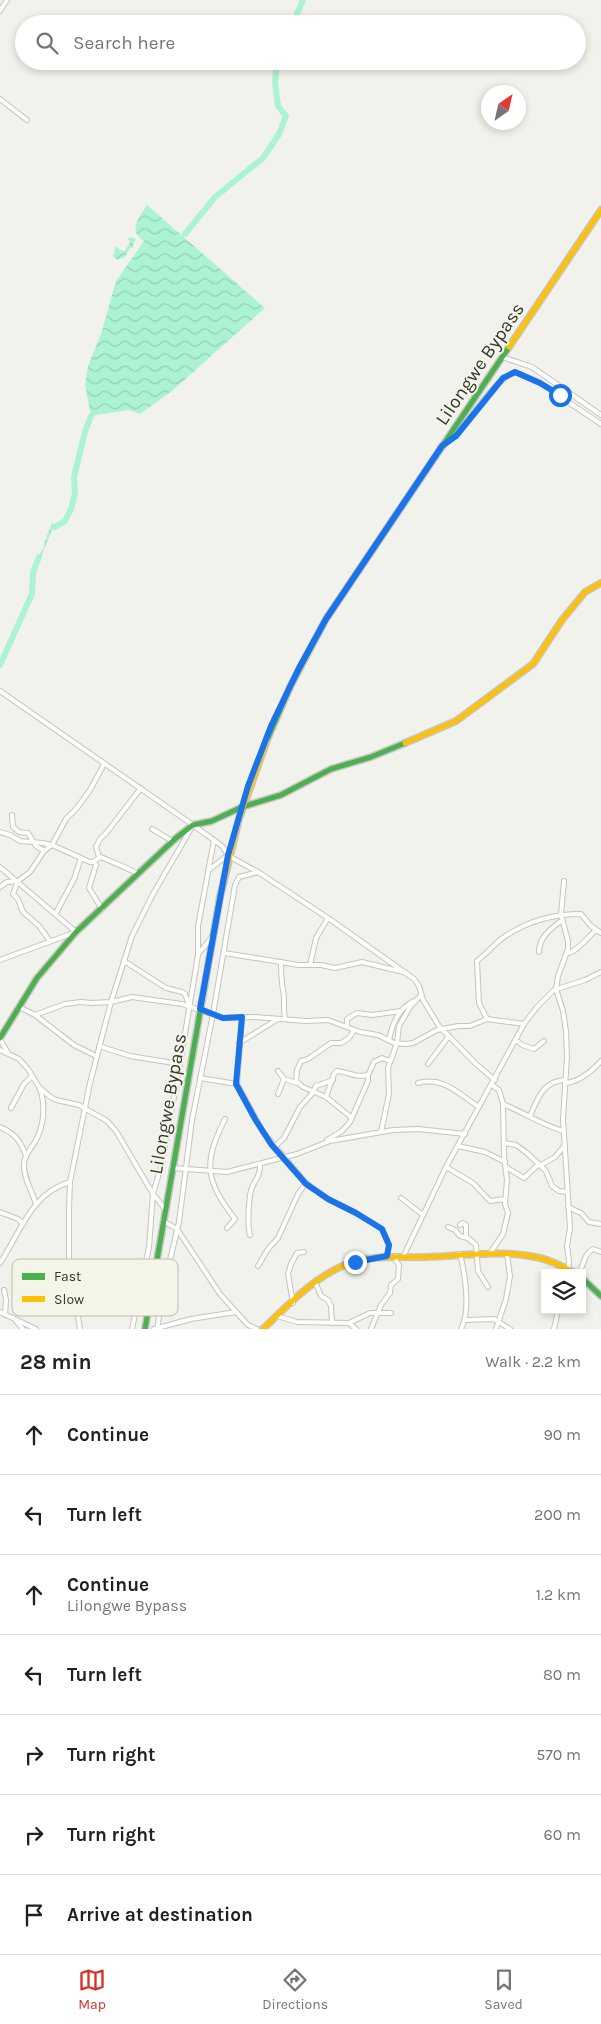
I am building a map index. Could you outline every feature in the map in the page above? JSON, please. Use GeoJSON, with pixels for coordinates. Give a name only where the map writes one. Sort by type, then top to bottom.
{"type":"FeatureCollection","features":[{"type":"Feature","properties":{"kind":"main road","name":"Lilongwe Bypass"},"geometry":{"type":"LineString","coordinates":[[157,1259],[228,855],[242,807],[271,726],[317,634],[601,210]]}},
{"type":"Feature","properties":{"kind":"main road"},"geometry":{"type":"LineString","coordinates":[[0,1038],[37,978],[76,932],[172,841],[193,825],[212,821],[242,807],[282,795],[331,770],[370,757],[456,721],[533,664],[562,620],[585,592],[601,584]]}},
{"type":"Feature","properties":{"kind":"main road"},"geometry":{"type":"LineString","coordinates":[[263,1329],[316,1284],[348,1264],[369,1258],[490,1253],[543,1260],[563,1269]]}},
{"type":"Feature","properties":{"kind":"main road"},"geometry":{"type":"LineString","coordinates":[[586,1282],[601,1296]]}},
{"type":"Feature","properties":{"kind":"main road","name":"Lilongwe Bypass"},"geometry":{"type":"LineString","coordinates":[[145,1329],[147,1316]]}},
{"type":"Feature","properties":{"kind":"street"},"geometry":{"type":"LineString","coordinates":[[0,11],[7,0]]}},
{"type":"Feature","properties":{"kind":"street"},"geometry":{"type":"LineString","coordinates":[[0,99],[27,120]]}},
{"type":"Feature","properties":{"kind":"street"},"geometry":{"type":"LineString","coordinates":[[502,357],[532,367],[601,415]]}},
{"type":"Feature","properties":{"kind":"street"},"geometry":{"type":"LineString","coordinates":[[442,446],[456,436],[503,378],[515,372],[540,383],[601,424]]}},
{"type":"Feature","properties":{"kind":"street"},"geometry":{"type":"LineString","coordinates":[[0,692],[214,840],[226,850],[228,855],[258,872],[328,918],[414,979],[419,986],[420,995],[434,1020],[473,1062],[495,1080]]}},
{"type":"Feature","properties":{"kind":"street"},"geometry":{"type":"LineString","coordinates":[[0,887],[7,882],[18,881],[30,872],[44,851],[52,846],[66,819],[90,790],[104,764]]}},
{"type":"Feature","properties":{"kind":"street"},"geometry":{"type":"LineString","coordinates":[[138,874],[127,867],[99,857],[96,847],[100,839],[141,788]]}},
{"type":"Feature","properties":{"kind":"street"},"geometry":{"type":"LineString","coordinates":[[12,815],[13,827],[20,832],[28,833],[44,851]]}},
{"type":"Feature","properties":{"kind":"street"},"geometry":{"type":"LineString","coordinates":[[69,1259],[70,1182],[96,1056],[110,1002],[140,918],[193,825]]}},
{"type":"Feature","properties":{"kind":"street"},"geometry":{"type":"LineString","coordinates":[[152,829],[172,841]]}},
{"type":"Feature","properties":{"kind":"street"},"geometry":{"type":"LineString","coordinates":[[0,832],[10,834],[20,842],[34,842],[52,846],[94,862]]}},
{"type":"Feature","properties":{"kind":"street"},"geometry":{"type":"LineString","coordinates":[[147,1259],[153,1194],[162,1163],[180,1064],[198,955],[198,926],[214,840]]}},
{"type":"Feature","properties":{"kind":"street"},"geometry":{"type":"LineString","coordinates":[[210,869],[228,855]]}},
{"type":"Feature","properties":{"kind":"street"},"geometry":{"type":"LineString","coordinates":[[94,862],[99,857]]}},
{"type":"Feature","properties":{"kind":"street"},"geometry":{"type":"LineString","coordinates":[[56,913],[74,879],[80,858]]}},
{"type":"Feature","properties":{"kind":"street"},"geometry":{"type":"LineString","coordinates":[[94,862],[96,865],[89,888],[102,909]]}},
{"type":"Feature","properties":{"kind":"street"},"geometry":{"type":"LineString","coordinates":[[0,867],[76,932],[0,960]]}},
{"type":"Feature","properties":{"kind":"street"},"geometry":{"type":"LineString","coordinates":[[170,1259],[179,1222],[192,1120],[237,879],[244,874],[258,872]]}},
{"type":"Feature","properties":{"kind":"street"},"geometry":{"type":"LineString","coordinates":[[18,881],[13,894],[23,912],[50,941]]}},
{"type":"Feature","properties":{"kind":"street"},"geometry":{"type":"LineString","coordinates":[[564,881],[561,915],[568,941],[568,953],[558,976],[556,989],[563,1011],[566,1031],[563,1131],[570,1228],[567,1246],[568,1269]]}},
{"type":"Feature","properties":{"kind":"street"},"geometry":{"type":"LineString","coordinates":[[487,1019],[479,1003],[477,961],[487,954],[498,942],[519,928],[538,920],[561,915],[581,914],[601,933]]}},
{"type":"Feature","properties":{"kind":"street"},"geometry":{"type":"LineString","coordinates":[[310,965],[316,938],[328,918]]}},
{"type":"Feature","properties":{"kind":"street"},"geometry":{"type":"LineString","coordinates":[[539,952],[539,946],[544,937],[562,921]]}},
{"type":"Feature","properties":{"kind":"street"},"geometry":{"type":"LineString","coordinates":[[568,953],[575,951],[583,940],[596,930]]}},
{"type":"Feature","properties":{"kind":"street"},"geometry":{"type":"LineString","coordinates":[[198,955],[213,937]]}},
{"type":"Feature","properties":{"kind":"street"},"geometry":{"type":"LineString","coordinates":[[224,952],[281,962],[338,968],[362,962],[405,973]]}},
{"type":"Feature","properties":{"kind":"street"},"geometry":{"type":"LineString","coordinates":[[124,961],[166,988],[182,992],[188,998],[189,1006]]}},
{"type":"Feature","properties":{"kind":"street"},"geometry":{"type":"LineString","coordinates":[[281,962],[285,1018]]}},
{"type":"Feature","properties":{"kind":"street"},"geometry":{"type":"LineString","coordinates":[[403,1257],[446,1167],[524,1024],[541,1002],[556,989],[586,980],[601,972]]}},
{"type":"Feature","properties":{"kind":"street"},"geometry":{"type":"LineString","coordinates":[[381,1132],[389,1094],[390,1061],[397,1043],[399,1026],[420,995]]}},
{"type":"Feature","properties":{"kind":"street"},"geometry":{"type":"LineString","coordinates":[[35,1015],[65,1004],[110,1002],[132,998],[189,1006],[223,1018],[328,1020],[354,1030],[378,1034],[397,1043],[410,1044],[443,1029],[470,1026],[487,1019],[524,1024]]}},
{"type":"Feature","properties":{"kind":"street"},"geometry":{"type":"LineString","coordinates":[[388,1040],[391,1027],[401,1011],[408,1004],[416,1000]]}},
{"type":"Feature","properties":{"kind":"street"},"geometry":{"type":"LineString","coordinates":[[19,1007],[35,1015],[74,1045],[96,1056]]}},
{"type":"Feature","properties":{"kind":"street"},"geometry":{"type":"LineString","coordinates":[[347,1027],[347,1019],[357,1013],[372,1016],[401,1011]]}},
{"type":"Feature","properties":{"kind":"street"},"geometry":{"type":"LineString","coordinates":[[242,1017],[236,1084],[255,1119],[274,1147],[306,1184],[328,1199],[382,1229],[389,1245],[387,1256]]}},
{"type":"Feature","properties":{"kind":"street"},"geometry":{"type":"LineString","coordinates":[[239,1043],[278,1019]]}},
{"type":"Feature","properties":{"kind":"street"},"geometry":{"type":"LineString","coordinates":[[298,1083],[296,1081],[297,1070],[301,1061],[308,1059],[331,1043],[341,1043],[349,1038],[354,1030]]}},
{"type":"Feature","properties":{"kind":"street"},"geometry":{"type":"LineString","coordinates":[[428,1064],[449,1036]]}},
{"type":"Feature","properties":{"kind":"street"},"geometry":{"type":"LineString","coordinates":[[0,1038],[8,1053]]}},
{"type":"Feature","properties":{"kind":"street"},"geometry":{"type":"LineString","coordinates":[[516,1040],[522,1045],[534,1049],[544,1042]]}},
{"type":"Feature","properties":{"kind":"street"},"geometry":{"type":"LineString","coordinates":[[99,1046],[130,1056],[180,1064]]}},
{"type":"Feature","properties":{"kind":"street"},"geometry":{"type":"LineString","coordinates":[[0,1050],[19,1059],[39,1087],[43,1097],[43,1119],[40,1132],[26,1156],[24,1165],[25,1175],[36,1204]]}},
{"type":"Feature","properties":{"kind":"street"},"geometry":{"type":"LineString","coordinates":[[322,1144],[342,1131],[352,1118],[368,1081],[368,1075],[376,1060],[382,1058],[390,1061]]}},
{"type":"Feature","properties":{"kind":"street"},"geometry":{"type":"LineString","coordinates":[[530,1116],[543,1090],[551,1083],[575,1081],[591,1071],[601,1061]]}},
{"type":"Feature","properties":{"kind":"street"},"geometry":{"type":"LineString","coordinates":[[278,1070],[284,1079],[298,1083],[326,1097],[352,1118]]}},
{"type":"Feature","properties":{"kind":"street"},"geometry":{"type":"LineString","coordinates":[[326,1097],[337,1071],[345,1071],[359,1077],[368,1075]]}},
{"type":"Feature","properties":{"kind":"street"},"geometry":{"type":"LineString","coordinates":[[11,1108],[24,1084],[32,1076]]}},
{"type":"Feature","properties":{"kind":"street"},"geometry":{"type":"LineString","coordinates":[[200,1078],[236,1084]]}},
{"type":"Feature","properties":{"kind":"street"},"geometry":{"type":"LineString","coordinates":[[278,1094],[284,1079]]}},
{"type":"Feature","properties":{"kind":"street"},"geometry":{"type":"LineString","coordinates":[[274,1147],[284,1138],[300,1107],[313,1092],[317,1084],[333,1080]]}},
{"type":"Feature","properties":{"kind":"street"},"geometry":{"type":"LineString","coordinates":[[418,1083],[425,1081],[444,1082],[479,1107]]}},
{"type":"Feature","properties":{"kind":"street"},"geometry":{"type":"LineString","coordinates":[[490,1253],[505,1228],[508,1214],[505,1199],[508,1180],[505,1164],[503,1104],[499,1090],[492,1085]]}},
{"type":"Feature","properties":{"kind":"street"},"geometry":{"type":"LineString","coordinates":[[39,1087],[56,1100],[75,1103],[101,1116],[116,1131],[153,1194],[165,1210]]}},
{"type":"Feature","properties":{"kind":"street"},"geometry":{"type":"LineString","coordinates":[[503,1104],[530,1116],[546,1127],[563,1131]]}},
{"type":"Feature","properties":{"kind":"street"},"geometry":{"type":"LineString","coordinates":[[225,1120],[215,1139],[209,1160],[209,1171],[218,1193],[235,1218],[227,1228]]}},
{"type":"Feature","properties":{"kind":"street"},"geometry":{"type":"LineString","coordinates":[[0,1127],[12,1132],[17,1137],[26,1156]]}},
{"type":"Feature","properties":{"kind":"street"},"geometry":{"type":"LineString","coordinates":[[172,1168],[227,1172],[285,1158],[330,1141],[381,1132],[411,1129],[465,1134]]}},
{"type":"Feature","properties":{"kind":"street"},"geometry":{"type":"LineString","coordinates":[[504,1144],[516,1145],[540,1164],[547,1173],[552,1186],[559,1191],[568,1192]]}},
{"type":"Feature","properties":{"kind":"street"},"geometry":{"type":"LineString","coordinates":[[458,1146],[485,1152],[524,1178],[540,1164],[555,1157],[565,1145]]}},
{"type":"Feature","properties":{"kind":"street"},"geometry":{"type":"LineString","coordinates":[[250,1235],[248,1228],[251,1190],[260,1173],[260,1164]]}},
{"type":"Feature","properties":{"kind":"street"},"geometry":{"type":"LineString","coordinates":[[446,1167],[473,1183],[490,1201],[505,1199]]}},
{"type":"Feature","properties":{"kind":"street"},"geometry":{"type":"LineString","coordinates":[[0,1262],[36,1204],[55,1189],[70,1182]]}},
{"type":"Feature","properties":{"kind":"street"},"geometry":{"type":"LineString","coordinates":[[258,1266],[268,1249],[278,1238],[298,1194],[306,1184]]}},
{"type":"Feature","properties":{"kind":"street"},"geometry":{"type":"LineString","coordinates":[[401,1198],[423,1215]]}},
{"type":"Feature","properties":{"kind":"street"},"geometry":{"type":"LineString","coordinates":[[568,1207],[580,1212],[589,1222],[601,1224]]}},
{"type":"Feature","properties":{"kind":"street"},"geometry":{"type":"LineString","coordinates":[[0,1212],[10,1215],[23,1224]]}},
{"type":"Feature","properties":{"kind":"street"},"geometry":{"type":"LineString","coordinates":[[163,1221],[177,1229],[220,1294],[248,1325],[257,1329]]}},
{"type":"Feature","properties":{"kind":"street"},"geometry":{"type":"LineString","coordinates":[[460,1225],[463,1223],[466,1225],[466,1237]]}},
{"type":"Feature","properties":{"kind":"street"},"geometry":{"type":"LineString","coordinates":[[448,1227],[476,1244],[478,1271],[488,1287]]}},
{"type":"Feature","properties":{"kind":"street"},"geometry":{"type":"LineString","coordinates":[[580,1269],[585,1257],[590,1251],[593,1249],[601,1252]]}},
{"type":"Feature","properties":{"kind":"street"},"geometry":{"type":"LineString","coordinates":[[293,1303],[288,1271],[297,1254],[304,1252]]}},
{"type":"Feature","properties":{"kind":"street"},"geometry":{"type":"LineString","coordinates":[[460,1254],[466,1296],[466,1320],[461,1329]]}},
{"type":"Feature","properties":{"kind":"street"},"geometry":{"type":"LineString","coordinates":[[496,1329],[507,1294],[510,1276],[507,1254]]}},
{"type":"Feature","properties":{"kind":"street"},"geometry":{"type":"LineString","coordinates":[[371,1329],[378,1312],[390,1293],[391,1284],[398,1279],[399,1265],[396,1261],[396,1256]]}},
{"type":"Feature","properties":{"kind":"street"},"geometry":{"type":"LineString","coordinates":[[316,1284],[321,1296],[328,1300],[331,1306],[332,1324]]}},
{"type":"Feature","properties":{"kind":"street"},"geometry":{"type":"LineString","coordinates":[[4,1290],[6,1300],[5,1315]]}},
{"type":"Feature","properties":{"kind":"street"},"geometry":{"type":"LineString","coordinates":[[0,1312],[36,1329]]}},
{"type":"Feature","properties":{"kind":"street"},"geometry":{"type":"LineString","coordinates":[[158,1316],[156,1329],[191,1320],[236,1312]]}},
{"type":"Feature","properties":{"kind":"street"},"geometry":{"type":"LineString","coordinates":[[277,1316],[297,1322],[332,1324],[349,1323],[368,1313],[391,1313]]}},
{"type":"Feature","properties":{"kind":"street"},"geometry":{"type":"LineString","coordinates":[[554,1329],[557,1314]]}},
{"type":"Feature","properties":{"kind":"street"},"geometry":{"type":"LineString","coordinates":[[78,1316],[80,1329]]}},
{"type":"Feature","properties":{"kind":"street"},"geometry":{"type":"LineString","coordinates":[[132,1329],[135,1316]]}},
{"type":"Feature","properties":{"kind":"street"},"geometry":{"type":"LineString","coordinates":[[466,1320],[491,1318],[510,1329]]}},
{"type":"Feature","properties":{"kind":"street"},"geometry":{"type":"LineString","coordinates":[[15,1320],[23,1329]]}},
{"type":"Feature","properties":{"kind":"street"},"geometry":{"type":"LineString","coordinates":[[349,1323],[356,1329]]}},
{"type":"Feature","properties":{"kind":"water"},"geometry":{"type":"Polygon","coordinates":[[[147,205],[265,308],[172,391],[140,414],[128,410],[91,416],[85,385],[88,366],[102,331],[116,281],[144,241],[136,233],[135,229],[138,219],[147,205]]]}},
{"type":"Feature","properties":{"kind":"water"},"geometry":{"type":"Polygon","coordinates":[[[130,237],[136,239],[132,248],[130,248],[125,257],[117,260],[113,256],[116,246],[120,250],[125,251],[130,242],[128,239],[130,237]]]}},
{"type":"Feature","properties":{"kind":"water"},"geometry":{"type":"Polygon","coordinates":[[[63,522],[59,528],[53,528],[38,564],[36,560],[44,547],[52,523],[57,526],[63,522]]]}},
{"type":"Feature","properties":{"kind":"waterway"},"geometry":{"type":"LineString","coordinates":[[297,15],[303,0]]}},
{"type":"Feature","properties":{"kind":"waterway"},"geometry":{"type":"LineString","coordinates":[[185,234],[215,197],[263,158],[279,134],[286,116],[278,106],[275,82],[276,70]]}},
{"type":"Feature","properties":{"kind":"waterway"},"geometry":{"type":"LineString","coordinates":[[85,432],[91,416]]}},
{"type":"Feature","properties":{"kind":"waterway"},"geometry":{"type":"LineString","coordinates":[[55,527],[65,521],[71,509],[75,494],[74,477],[84,436]]}},
{"type":"Feature","properties":{"kind":"waterway"},"geometry":{"type":"LineString","coordinates":[[0,665],[32,594],[33,573],[39,557]]}},
{"type":"Feature","properties":{"kind":"traffic: fast"},"geometry":{"type":"LineString","coordinates":[[267,740],[291,685],[326,619],[509,347]]}},
{"type":"Feature","properties":{"kind":"traffic: fast"},"geometry":{"type":"LineString","coordinates":[[0,1038],[37,978],[76,932],[176,838],[193,825],[212,821],[242,807],[281,795],[331,769],[371,757],[405,743]]}},
{"type":"Feature","properties":{"kind":"traffic: fast"},"geometry":{"type":"LineString","coordinates":[[157,1259],[220,897]]}},
{"type":"Feature","properties":{"kind":"traffic: fast"},"geometry":{"type":"LineString","coordinates":[[586,1282],[601,1296]]}},
{"type":"Feature","properties":{"kind":"traffic: fast"},"geometry":{"type":"LineString","coordinates":[[145,1329],[147,1316]]}},
{"type":"Feature","properties":{"kind":"traffic: slow"},"geometry":{"type":"LineString","coordinates":[[509,347],[601,210]]}},
{"type":"Feature","properties":{"kind":"traffic: slow"},"geometry":{"type":"LineString","coordinates":[[405,743],[456,721],[533,664],[562,620],[585,592],[601,583]]}},
{"type":"Feature","properties":{"kind":"traffic: slow"},"geometry":{"type":"LineString","coordinates":[[220,897],[239,819],[267,740]]}},
{"type":"Feature","properties":{"kind":"traffic: slow"},"geometry":{"type":"LineString","coordinates":[[263,1329],[302,1292],[323,1276],[347,1264],[366,1259],[512,1254],[545,1259],[567,1269]]}},
{"type":"Feature","properties":{"kind":"route"},"geometry":{"type":"LineString","coordinates":[[355,1262],[387,1256],[389,1245],[384,1232],[356,1213],[338,1206],[320,1195],[306,1184],[271,1144],[236,1084],[242,1017],[223,1018],[200,1009],[228,855],[258,757],[299,668],[343,592],[442,446],[456,436],[503,378],[515,372],[540,383],[560,395]]}}]}
